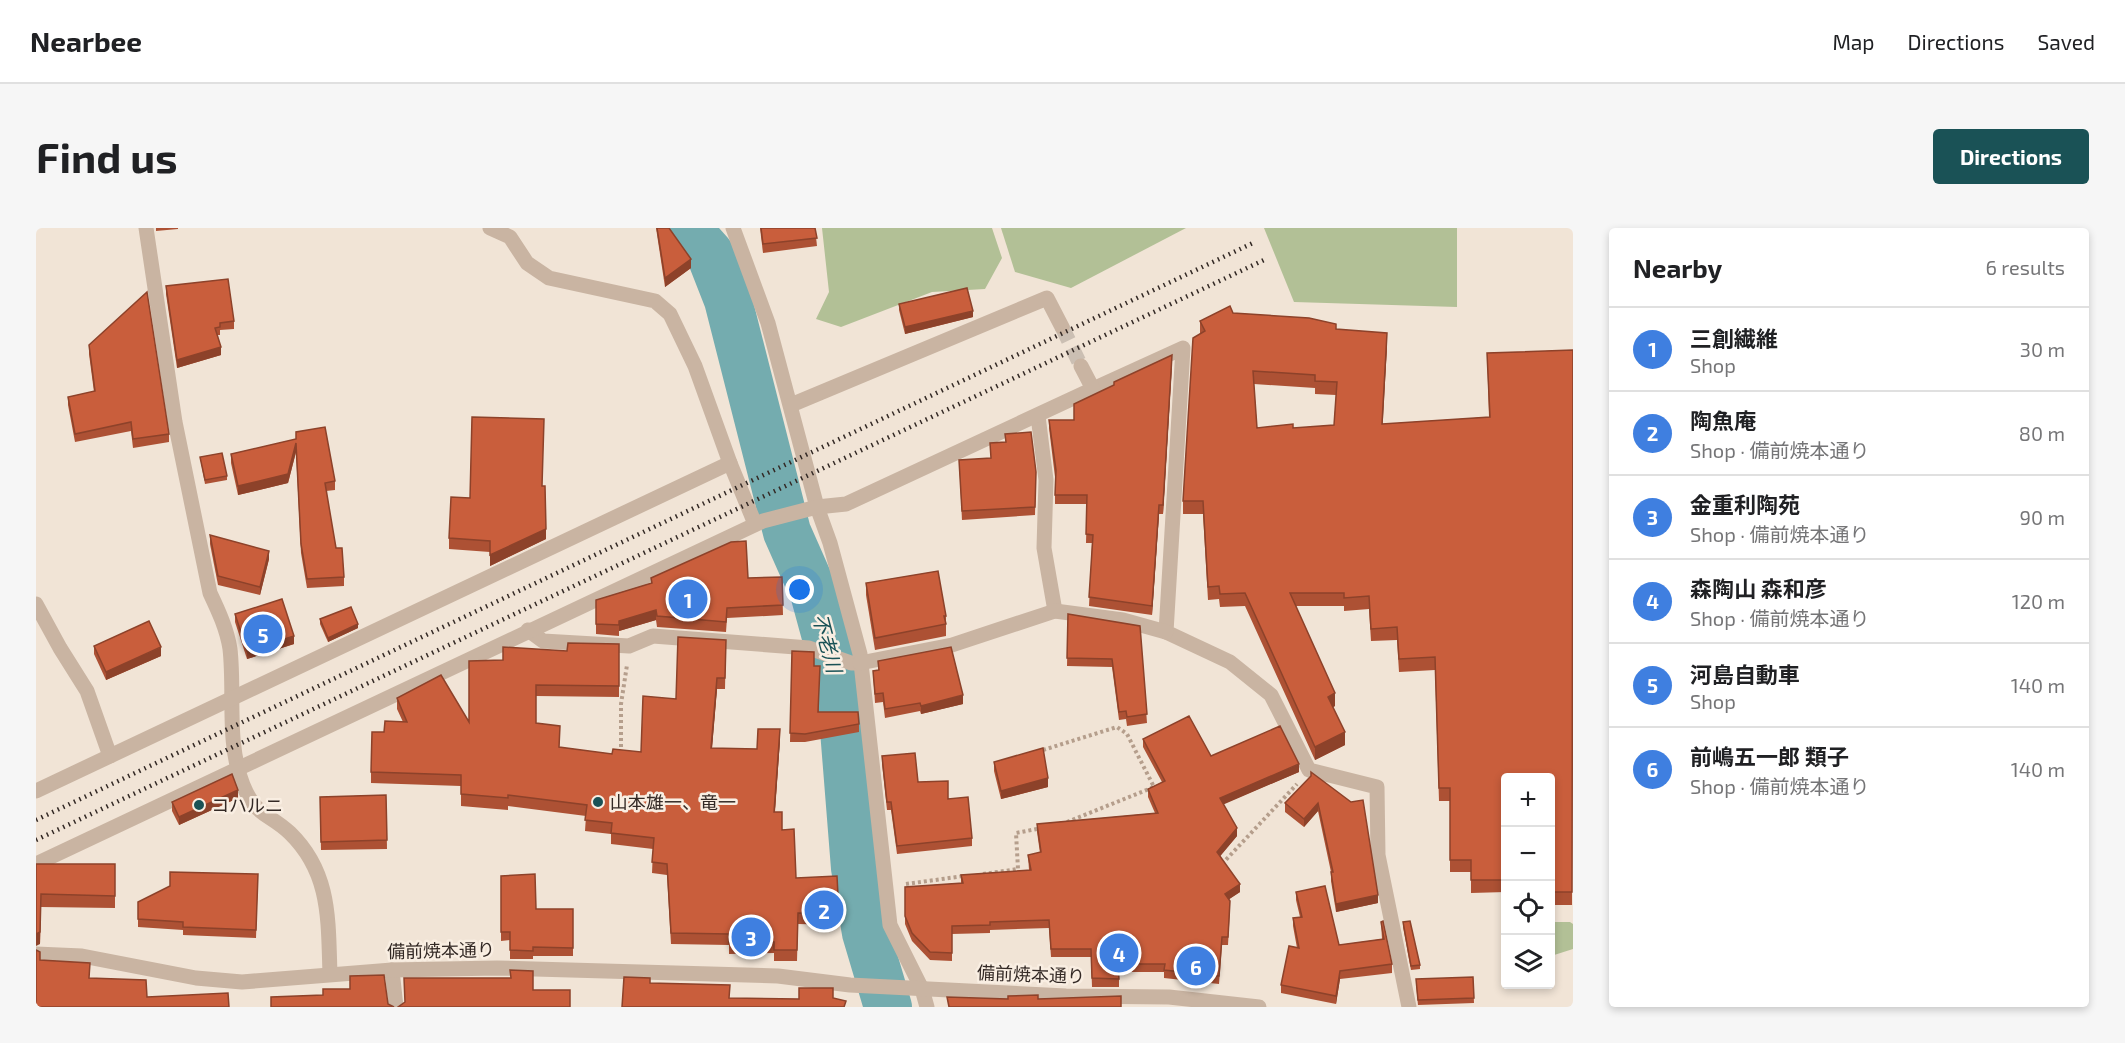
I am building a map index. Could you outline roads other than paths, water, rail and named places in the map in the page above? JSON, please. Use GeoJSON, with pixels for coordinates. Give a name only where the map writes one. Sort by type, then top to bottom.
{"type":"FeatureCollection","features":[{"type":"Feature","properties":{"kind":"street"},"geometry":{"type":"LineString","coordinates":[[146,228],[180,445],[210,593],[221,617],[230,648],[230,700],[238,769],[252,806],[289,832],[315,864],[324,889],[330,974]]}},
{"type":"Feature","properties":{"kind":"street"},"geometry":{"type":"LineString","coordinates":[[490,228],[510,237],[527,263],[549,278],[655,301],[670,314],[695,366],[730,463],[759,523]]}},
{"type":"Feature","properties":{"kind":"street"},"geometry":{"type":"LineString","coordinates":[[733,228],[768,323],[791,405],[809,509],[833,554],[856,663],[890,925],[916,989],[927,1007]]}},
{"type":"Feature","properties":{"kind":"street"},"geometry":{"type":"LineString","coordinates":[[791,405],[1047,298],[1062,327]]}},
{"type":"Feature","properties":{"kind":"street"},"geometry":{"type":"LineString","coordinates":[[36,864],[759,523],[809,509],[846,504],[1183,348],[1166,632]]}},
{"type":"Feature","properties":{"kind":"street"},"geometry":{"type":"LineString","coordinates":[[1081,366],[1093,389]]}},
{"type":"Feature","properties":{"kind":"street"},"geometry":{"type":"LineString","coordinates":[[1038,416],[1046,480],[1044,548],[1055,611]]}},
{"type":"Feature","properties":{"kind":"street"},"geometry":{"type":"LineString","coordinates":[[36,791],[730,463]]}},
{"type":"Feature","properties":{"kind":"street"},"geometry":{"type":"LineString","coordinates":[[36,604],[87,691],[110,756]]}},
{"type":"Feature","properties":{"kind":"street"},"geometry":{"type":"LineString","coordinates":[[528,630],[543,641],[629,646],[653,636],[808,648],[856,663],[952,645],[1055,611],[1123,620],[1166,632],[1230,662],[1271,695],[1309,770],[1377,787],[1378,855],[1409,1007]]}},
{"type":"Feature","properties":{"kind":"street","name":"備前焼本通り"},"geometry":{"type":"LineString","coordinates":[[36,954],[112,960],[219,981],[242,982],[392,970],[497,968],[778,976],[850,985],[1169,997],[1259,1007]]}},
{"type":"Feature","properties":{"kind":"street"},"geometry":{"type":"LineString","coordinates":[[392,970],[396,1007]]}},
{"type":"Feature","properties":{"kind":"waterway","name":"不老川"},"geometry":{"type":"LineString","coordinates":[[687,228],[710,254],[728,300],[787,532],[814,593],[841,692],[855,868],[866,933],[888,1007]]}},
{"type":"Feature","properties":{"kind":"tunnel"},"geometry":{"type":"LineString","coordinates":[[1062,327],[1081,366]]}},
{"type":"Feature","properties":{"kind":"railway"},"geometry":{"type":"LineString","coordinates":[[36,820],[1255,242]]}},
{"type":"Feature","properties":{"kind":"railway"},"geometry":{"type":"LineString","coordinates":[[36,840],[1264,260]]}},
{"type":"Feature","properties":{"kind":"place","name":"三創繊維"},"geometry":{"type":"Point","coordinates":[688,599]}},
{"type":"Feature","properties":{"kind":"place","name":"河島自動車"},"geometry":{"type":"Point","coordinates":[263,634]}},
{"type":"Feature","properties":{"kind":"place","name":"山本雄一、竜一"},"geometry":{"type":"Point","coordinates":[598,802]}},
{"type":"Feature","properties":{"kind":"place","name":"コハルニ"},"geometry":{"type":"Point","coordinates":[199,805]}},
{"type":"Feature","properties":{"kind":"place","name":"陶魚庵"},"geometry":{"type":"Point","coordinates":[824,910]}},
{"type":"Feature","properties":{"kind":"place","name":"金重利陶苑"},"geometry":{"type":"Point","coordinates":[751,937]}},
{"type":"Feature","properties":{"kind":"place","name":"森陶山 森和彦"},"geometry":{"type":"Point","coordinates":[1119,953]}},
{"type":"Feature","properties":{"kind":"place","name":"前嶋五一郎 類子"},"geometry":{"type":"Point","coordinates":[1196,966]}}]}
